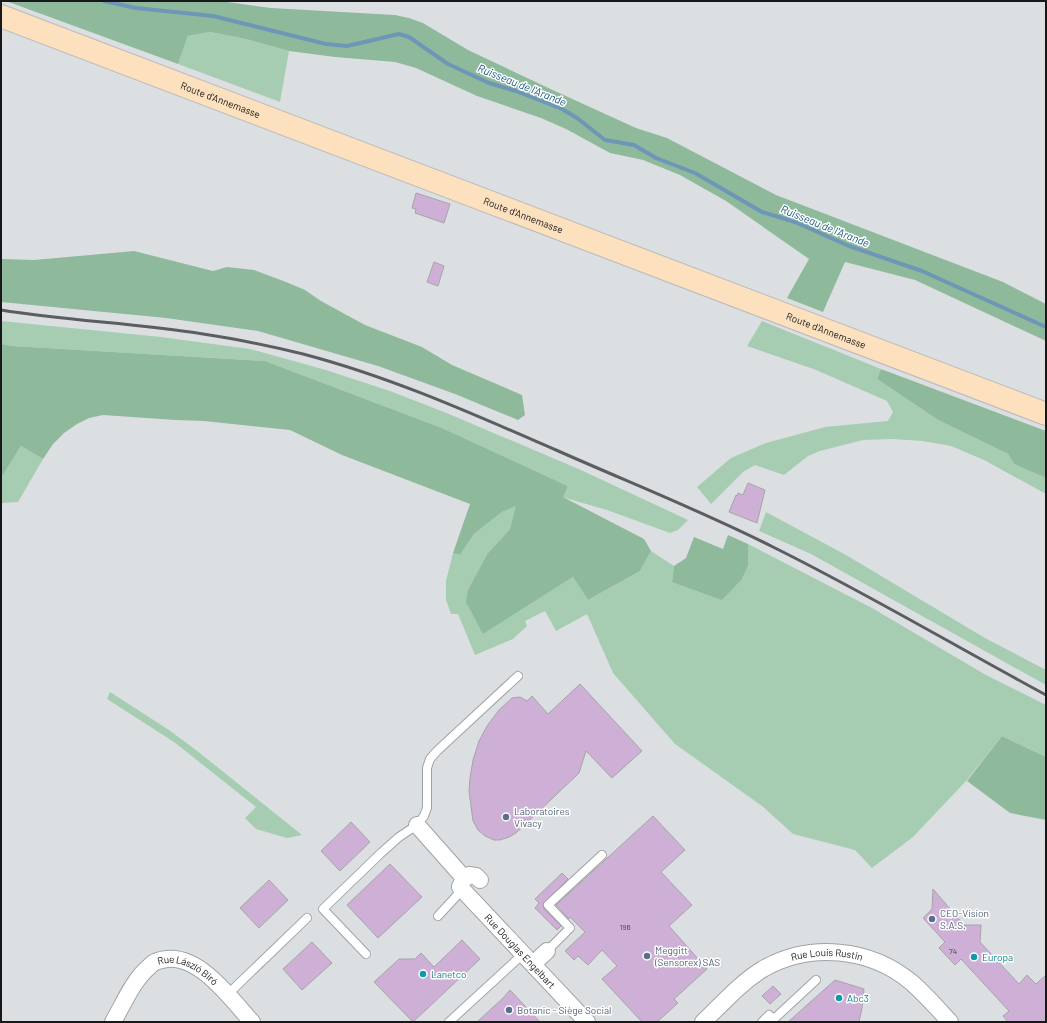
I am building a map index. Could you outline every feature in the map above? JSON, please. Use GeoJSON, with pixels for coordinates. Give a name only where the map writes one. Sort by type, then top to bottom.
{"type":"FeatureCollection","features":[{"type":"Feature","properties":{"kind":"main road","name":"Route d'Annemasse"},"geometry":{"type":"LineString","coordinates":[[1,16],[1046,414]]}},
{"type":"Feature","properties":{"kind":"street","name":"Rue Douglas Engelbart"},"geometry":{"type":"LineString","coordinates":[[417,825],[463,884],[528,959],[587,1022]]}},
{"type":"Feature","properties":{"kind":"street"},"geometry":{"type":"LineString","coordinates":[[463,884],[471,875],[476,876],[480,880]]}},
{"type":"Feature","properties":{"kind":"street"},"geometry":{"type":"LineString","coordinates":[[528,959],[547,950]]}},
{"type":"Feature","properties":{"kind":"street","name":"Rue Louis Rustin"},"geometry":{"type":"LineString","coordinates":[[703,1022],[741,986],[763,969],[794,956],[820,952],[852,954],[874,960],[902,975],[912,983],[950,1022]]}},
{"type":"Feature","properties":{"kind":"street","name":"Rue László Biró"},"geometry":{"type":"LineString","coordinates":[[113,1022],[144,971],[152,963],[160,960],[173,959],[193,964],[207,974],[252,1022]]}},
{"type":"Feature","properties":{"kind":"lane"},"geometry":{"type":"LineString","coordinates":[[366,954],[323,909],[398,837],[417,825],[424,816],[426,808],[426,774],[430,759],[437,750],[518,676]]}},
{"type":"Feature","properties":{"kind":"lane"},"geometry":{"type":"LineString","coordinates":[[547,950],[570,928],[548,905],[602,855]]}},
{"type":"Feature","properties":{"kind":"lane"},"geometry":{"type":"LineString","coordinates":[[438,916],[463,884]]}},
{"type":"Feature","properties":{"kind":"lane"},"geometry":{"type":"LineString","coordinates":[[227,995],[307,918]]}},
{"type":"Feature","properties":{"kind":"lane"},"geometry":{"type":"LineString","coordinates":[[449,1022],[528,959]]}},
{"type":"Feature","properties":{"kind":"lane"},"geometry":{"type":"LineString","coordinates":[[762,1022],[770,1015],[774,1019],[816,980]]}},
{"type":"Feature","properties":{"kind":"green space"},"geometry":{"type":"Polygon","coordinates":[[[6,1],[220,1],[271,8],[395,15],[409,18],[423,23],[468,50],[557,92],[636,128],[667,138],[776,195],[1003,282],[1046,304],[1046,341],[915,280],[845,262],[823,312],[787,298],[809,259],[726,201],[680,175],[643,160],[610,153],[566,129],[541,118],[477,96],[416,68],[395,62],[335,57],[289,51],[246,39],[210,32],[188,36],[178,64],[6,1]]]}},
{"type":"Feature","properties":{"kind":"green space"},"geometry":{"type":"Polygon","coordinates":[[[210,32],[246,39],[289,51],[280,102],[178,64],[188,36],[210,32]]]}},
{"type":"Feature","properties":{"kind":"green space"},"geometry":{"type":"Polygon","coordinates":[[[134,251],[213,271],[227,267],[254,270],[286,282],[305,290],[321,301],[365,325],[422,347],[452,365],[522,395],[525,415],[518,420],[455,394],[378,366],[258,331],[166,318],[1,302],[1,259],[34,260],[134,251]]]}},
{"type":"Feature","properties":{"kind":"green space"},"geometry":{"type":"Polygon","coordinates":[[[1,321],[161,337],[250,349],[326,370],[390,391],[449,414],[581,470],[688,520],[678,530],[670,533],[607,510],[562,497],[568,486],[442,428],[265,361],[12,346],[1,344],[1,321]]]}},
{"type":"Feature","properties":{"kind":"green space"},"geometry":{"type":"Polygon","coordinates":[[[762,321],[881,369],[877,379],[938,420],[1008,454],[1014,464],[1046,478],[1046,494],[984,460],[951,446],[923,441],[892,439],[863,440],[820,451],[808,456],[784,475],[755,465],[743,472],[711,504],[697,487],[731,458],[766,443],[825,427],[888,421],[893,412],[887,401],[816,370],[747,346],[762,321]]]}},
{"type":"Feature","properties":{"kind":"green space"},"geometry":{"type":"Polygon","coordinates":[[[1,344],[12,346],[265,361],[442,428],[568,486],[563,497],[644,539],[651,551],[640,571],[588,600],[573,577],[483,634],[466,602],[468,590],[488,553],[510,529],[516,506],[502,512],[474,534],[460,555],[453,553],[470,504],[342,455],[290,430],[204,421],[103,415],[89,418],[64,433],[53,444],[43,459],[21,446],[1,478],[1,344]]]}},
{"type":"Feature","properties":{"kind":"green space"},"geometry":{"type":"Polygon","coordinates":[[[881,369],[1046,431],[1046,478],[1014,464],[1008,454],[938,420],[877,379],[881,369]]]}},
{"type":"Feature","properties":{"kind":"green space"},"geometry":{"type":"Polygon","coordinates":[[[21,446],[43,459],[18,502],[1,503],[1,478],[21,446]]]}},
{"type":"Feature","properties":{"kind":"green space"},"geometry":{"type":"Polygon","coordinates":[[[517,505],[510,529],[488,553],[483,634],[573,577],[588,600],[640,571],[651,551],[674,566],[672,582],[742,579],[748,566],[748,544],[872,608],[986,675],[1046,705],[1046,757],[1002,736],[966,781],[913,837],[872,868],[855,850],[793,834],[762,806],[675,744],[613,673],[587,614],[556,631],[545,611],[525,621],[527,626],[513,639],[475,655],[458,614],[451,614],[446,600],[446,581],[453,553],[460,555],[474,534],[502,512],[517,505]]]}},
{"type":"Feature","properties":{"kind":"green space"},"geometry":{"type":"Polygon","coordinates":[[[766,512],[846,555],[985,638],[1046,670],[1046,685],[811,554],[759,531],[766,512]]]}},
{"type":"Feature","properties":{"kind":"green space"},"geometry":{"type":"Polygon","coordinates":[[[728,535],[748,544],[748,566],[742,579],[722,600],[672,582],[674,566],[686,558],[694,537],[723,549],[728,535]]]}},
{"type":"Feature","properties":{"kind":"green space"},"geometry":{"type":"Polygon","coordinates":[[[110,692],[169,730],[196,750],[302,835],[287,838],[256,829],[245,818],[256,807],[174,742],[107,699],[110,692]]]}},
{"type":"Feature","properties":{"kind":"green space"},"geometry":{"type":"Polygon","coordinates":[[[1002,736],[1046,757],[1046,820],[1010,813],[967,781],[1002,736]]]}},
{"type":"Feature","properties":{"kind":"building"},"geometry":{"type":"Polygon","coordinates":[[[416,193],[450,204],[444,223],[415,213],[416,209],[412,208],[416,193]]]}},
{"type":"Feature","properties":{"kind":"building"},"geometry":{"type":"Polygon","coordinates":[[[434,262],[444,266],[438,286],[427,282],[434,262]]]}},
{"type":"Feature","properties":{"kind":"building"},"geometry":{"type":"Polygon","coordinates":[[[748,483],[765,490],[757,523],[729,512],[736,495],[737,496],[738,493],[743,495],[748,483]]]}},
{"type":"Feature","properties":{"kind":"building"},"geometry":{"type":"Polygon","coordinates":[[[580,684],[642,751],[612,778],[586,751],[579,773],[516,833],[500,840],[494,840],[485,836],[478,830],[473,821],[469,791],[473,760],[479,741],[487,726],[499,710],[512,698],[520,697],[527,701],[532,696],[548,714],[580,684]]]}},
{"type":"Feature","properties":{"kind":"building"},"geometry":{"type":"Polygon","coordinates":[[[653,816],[685,850],[661,872],[692,905],[669,926],[707,969],[674,999],[678,1003],[657,1022],[642,1022],[602,979],[617,966],[602,950],[588,965],[578,956],[574,960],[565,951],[585,932],[570,917],[569,919],[556,905],[653,816]]]}},
{"type":"Feature","properties":{"kind":"building"},"geometry":{"type":"Polygon","coordinates":[[[351,822],[370,842],[340,871],[321,851],[351,822]]]}},
{"type":"Feature","properties":{"kind":"building"},"geometry":{"type":"Polygon","coordinates":[[[390,864],[422,897],[378,938],[347,905],[390,864]]]}},
{"type":"Feature","properties":{"kind":"building"},"geometry":{"type":"Polygon","coordinates":[[[562,873],[568,879],[543,904],[544,909],[561,926],[557,930],[535,908],[539,903],[535,899],[562,873]]]}},
{"type":"Feature","properties":{"kind":"building"},"geometry":{"type":"Polygon","coordinates":[[[269,880],[288,900],[259,928],[240,908],[269,880]]]}},
{"type":"Feature","properties":{"kind":"building","name":"Europa"},"geometry":{"type":"Polygon","coordinates":[[[933,889],[964,925],[981,925],[980,942],[1019,984],[1027,975],[1036,984],[1046,975],[1046,1022],[1008,1022],[1003,1016],[1009,1011],[961,959],[955,965],[939,948],[945,942],[923,918],[932,909],[933,889]]]}},
{"type":"Feature","properties":{"kind":"building","name":"Lanetco"},"geometry":{"type":"Polygon","coordinates":[[[462,940],[480,959],[413,1022],[374,982],[399,959],[415,959],[421,953],[434,967],[462,940]]]}},
{"type":"Feature","properties":{"kind":"building"},"geometry":{"type":"Polygon","coordinates":[[[312,942],[332,963],[302,990],[283,969],[312,942]]]}},
{"type":"Feature","properties":{"kind":"building","name":"Abc3"},"geometry":{"type":"Polygon","coordinates":[[[835,980],[864,989],[859,1022],[788,1022],[835,980]]]}},
{"type":"Feature","properties":{"kind":"building"},"geometry":{"type":"Polygon","coordinates":[[[773,986],[781,994],[770,1004],[762,996],[773,986]]]}},
{"type":"Feature","properties":{"kind":"building","name":"Botanic - Siège Social"},"geometry":{"type":"Polygon","coordinates":[[[510,990],[540,1022],[477,1022],[503,998],[510,990]]]}},
{"type":"Feature","properties":{"kind":"waterway","name":"Ruisseau de l'Arande"},"geometry":{"type":"LineString","coordinates":[[104,1],[136,8],[213,16],[326,44],[347,46],[399,34],[409,37],[448,64],[489,83],[516,91],[562,109],[577,118],[605,140],[634,145],[656,158],[695,173],[762,212],[795,222],[849,246],[922,271],[1046,327]]}},
{"type":"Feature","properties":{"kind":"railway"},"geometry":{"type":"LineString","coordinates":[[1,310],[51,317],[178,330],[241,340],[336,363],[400,385],[494,423],[746,534],[842,583],[1046,695]]}},
{"type":"Feature","properties":{"kind":"place","name":"Laboratoires Vivacy"},"geometry":{"type":"Point","coordinates":[506,817]}},
{"type":"Feature","properties":{"kind":"place","name":"CEO-Vision S.A.S."},"geometry":{"type":"Point","coordinates":[932,919]}},
{"type":"Feature","properties":{"kind":"place","name":"Meggitt (Sensorex) SAS"},"geometry":{"type":"Point","coordinates":[647,956]}},
{"type":"Feature","properties":{"kind":"place","name":"Europa"},"geometry":{"type":"Point","coordinates":[974,957]}},
{"type":"Feature","properties":{"kind":"place","name":"Lanetco"},"geometry":{"type":"Point","coordinates":[423,974]}},
{"type":"Feature","properties":{"kind":"place","name":"Abc3"},"geometry":{"type":"Point","coordinates":[839,998]}},
{"type":"Feature","properties":{"kind":"place","name":"Botanic - Siège Social"},"geometry":{"type":"Point","coordinates":[509,1010]}}]}
